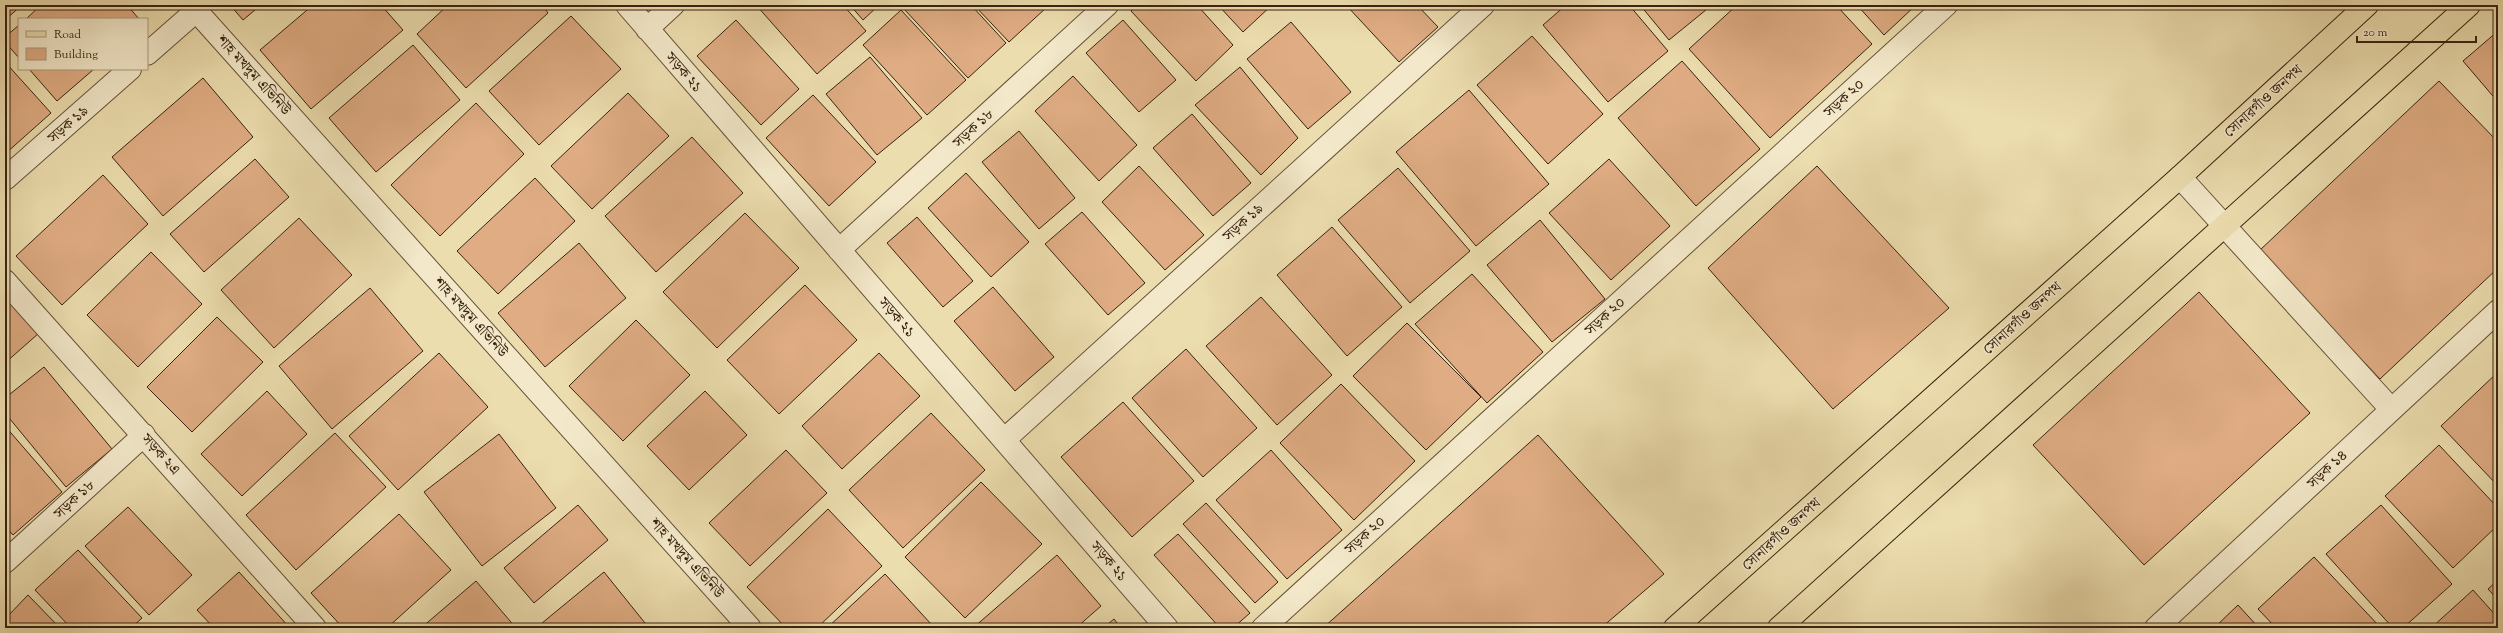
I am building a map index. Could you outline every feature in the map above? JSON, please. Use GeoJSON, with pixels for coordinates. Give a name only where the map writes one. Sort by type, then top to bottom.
{"type":"FeatureCollection","features":[{"type":"Feature","properties":{"kind":"main road","name":"সোনারগাঁও জনপথ"},"geometry":{"type":"LineString","coordinates":[[1675,628],[2180,177],[2368,5]]}},
{"type":"Feature","properties":{"kind":"main road"},"geometry":{"type":"LineString","coordinates":[[1779,628],[2468,5]]}},
{"type":"Feature","properties":{"kind":"street","name":"সড়ক ২১"},"geometry":{"type":"LineString","coordinates":[[627,5],[1167,628]]}},
{"type":"Feature","properties":{"kind":"street"},"geometry":{"type":"LineString","coordinates":[[647,29],[673,5]]}},
{"type":"Feature","properties":{"kind":"street","name":"সড়ক ১৮"},"geometry":{"type":"LineString","coordinates":[[839,250],[1107,5]]}},
{"type":"Feature","properties":{"kind":"street","name":"সড়ক ১৯"},"geometry":{"type":"LineString","coordinates":[[1004,440],[1483,5]]}},
{"type":"Feature","properties":{"kind":"street","name":"সড়ক ২০"},"geometry":{"type":"LineString","coordinates":[[1263,628],[1946,5]]}},
{"type":"Feature","properties":{"kind":"street"},"geometry":{"type":"LineString","coordinates":[[148,53],[194,8]]}},
{"type":"Feature","properties":{"kind":"street","name":"শাহ মখদুম এভিনিউ"},"geometry":{"type":"LineString","coordinates":[[194,8],[750,628]]}},
{"type":"Feature","properties":{"kind":"street","name":"সড়ক ১৯"},"geometry":{"type":"LineString","coordinates":[[5,179],[129,70]]}},
{"type":"Feature","properties":{"kind":"street"},"geometry":{"type":"LineString","coordinates":[[2180,177],[2392,409]]}},
{"type":"Feature","properties":{"kind":"street","name":"সড়ক ২এ"},"geometry":{"type":"LineString","coordinates":[[5,281],[315,628]]}},
{"type":"Feature","properties":{"kind":"street","name":"সড়ক ১৪"},"geometry":{"type":"LineString","coordinates":[[2156,628],[2498,311]]}},
{"type":"Feature","properties":{"kind":"street","name":"সড়ক ১৮"},"geometry":{"type":"LineString","coordinates":[[5,562],[144,435]]}},
{"type":"Feature","properties":{"kind":"building"},"geometry":{"type":"Polygon","coordinates":[[[5,5],[22,5],[5,20],[5,5]]]}},
{"type":"Feature","properties":{"kind":"building"},"geometry":{"type":"Polygon","coordinates":[[[41,5],[127,5],[138,18],[27,18],[41,5]]]}},
{"type":"Feature","properties":{"kind":"building"},"geometry":{"type":"Polygon","coordinates":[[[230,5],[261,5],[243,20],[230,5]]]}},
{"type":"Feature","properties":{"kind":"building"},"geometry":{"type":"Polygon","coordinates":[[[313,5],[381,5],[403,30],[311,109],[260,50],[313,5]]]}},
{"type":"Feature","properties":{"kind":"building"},"geometry":{"type":"Polygon","coordinates":[[[448,5],[542,5],[548,13],[466,88],[417,34],[448,5]]]}},
{"type":"Feature","properties":{"kind":"building"},"geometry":{"type":"Polygon","coordinates":[[[756,5],[843,5],[866,31],[817,74],[756,5]]]}},
{"type":"Feature","properties":{"kind":"building"},"geometry":{"type":"Polygon","coordinates":[[[850,5],[879,5],[863,20],[850,5]]]}},
{"type":"Feature","properties":{"kind":"building"},"geometry":{"type":"Polygon","coordinates":[[[908,5],[971,5],[1006,43],[968,78],[904,9],[908,5]]]}},
{"type":"Feature","properties":{"kind":"building"},"geometry":{"type":"Polygon","coordinates":[[[974,5],[1045,5],[1047,7],[1009,42],[974,5]]]}},
{"type":"Feature","properties":{"kind":"building"},"geometry":{"type":"Polygon","coordinates":[[[1138,5],[1197,5],[1233,45],[1196,81],[1131,11],[1138,5]]]}},
{"type":"Feature","properties":{"kind":"building"},"geometry":{"type":"Polygon","coordinates":[[[1218,5],[1272,5],[1243,32],[1218,5]]]}},
{"type":"Feature","properties":{"kind":"building"},"geometry":{"type":"Polygon","coordinates":[[[1346,5],[1417,5],[1438,27],[1399,62],[1346,5]]]}},
{"type":"Feature","properties":{"kind":"building"},"geometry":{"type":"Polygon","coordinates":[[[1566,5],[1629,5],[1668,51],[1608,102],[1543,25],[1566,5]]]}},
{"type":"Feature","properties":{"kind":"building"},"geometry":{"type":"Polygon","coordinates":[[[1640,5],[1712,5],[1669,40],[1640,5]]]}},
{"type":"Feature","properties":{"kind":"building"},"geometry":{"type":"Polygon","coordinates":[[[1737,5],[1836,5],[1872,44],[1770,138],[1689,49],[1737,5]]]}},
{"type":"Feature","properties":{"kind":"building"},"geometry":{"type":"Polygon","coordinates":[[[1857,5],[1916,5],[1884,35],[1857,5]]]}},
{"type":"Feature","properties":{"kind":"building"},"geometry":{"type":"Polygon","coordinates":[[[901,10],[966,80],[927,115],[863,45],[901,10]]]}},
{"type":"Feature","properties":{"kind":"building"},"geometry":{"type":"Polygon","coordinates":[[[571,16],[621,69],[539,145],[489,91],[571,16]]]}},
{"type":"Feature","properties":{"kind":"building"},"geometry":{"type":"Polygon","coordinates":[[[736,20],[799,89],[761,125],[697,56],[736,20]]]}},
{"type":"Feature","properties":{"kind":"building"},"geometry":{"type":"Polygon","coordinates":[[[1123,20],[1176,80],[1139,112],[1086,53],[1123,20]]]}},
{"type":"Feature","properties":{"kind":"building"},"geometry":{"type":"Polygon","coordinates":[[[1291,22],[1351,92],[1308,129],[1247,59],[1291,22]]]}},
{"type":"Feature","properties":{"kind":"building"},"geometry":{"type":"Polygon","coordinates":[[[18,26],[18,57],[5,42],[5,37],[18,26]]]}},
{"type":"Feature","properties":{"kind":"building"},"geometry":{"type":"Polygon","coordinates":[[[2498,31],[2498,102],[2463,61],[2498,31]]]}},
{"type":"Feature","properties":{"kind":"building"},"geometry":{"type":"Polygon","coordinates":[[[1532,36],[1603,114],[1548,164],[1477,85],[1532,36]]]}},
{"type":"Feature","properties":{"kind":"building"},"geometry":{"type":"Polygon","coordinates":[[[413,45],[460,100],[376,172],[329,118],[413,45]]]}},
{"type":"Feature","properties":{"kind":"building"},"geometry":{"type":"Polygon","coordinates":[[[870,57],[922,118],[877,155],[826,94],[870,57]]]}},
{"type":"Feature","properties":{"kind":"building"},"geometry":{"type":"Polygon","coordinates":[[[1682,61],[1760,149],[1696,206],[1618,118],[1682,61]]]}},
{"type":"Feature","properties":{"kind":"building"},"geometry":{"type":"Polygon","coordinates":[[[5,62],[51,113],[5,154],[5,62]]]}},
{"type":"Feature","properties":{"kind":"building"},"geometry":{"type":"Polygon","coordinates":[[[1240,67],[1298,138],[1261,175],[1195,105],[1240,67]]]}},
{"type":"Feature","properties":{"kind":"building"},"geometry":{"type":"Polygon","coordinates":[[[30,70],[93,70],[57,101],[30,70]]]}},
{"type":"Feature","properties":{"kind":"building"},"geometry":{"type":"Polygon","coordinates":[[[1073,76],[1137,145],[1099,181],[1035,111],[1073,76]]]}},
{"type":"Feature","properties":{"kind":"building"},"geometry":{"type":"Polygon","coordinates":[[[203,78],[253,137],[163,216],[112,157],[203,78]]]}},
{"type":"Feature","properties":{"kind":"building"},"geometry":{"type":"Polygon","coordinates":[[[2439,81],[2498,142],[2498,268],[2380,379],[2259,251],[2439,81]]]}},
{"type":"Feature","properties":{"kind":"building"},"geometry":{"type":"Polygon","coordinates":[[[1469,90],[1549,184],[1476,246],[1396,152],[1469,90]]]}},
{"type":"Feature","properties":{"kind":"building"},"geometry":{"type":"Polygon","coordinates":[[[628,93],[669,136],[592,209],[551,166],[628,93]]]}},
{"type":"Feature","properties":{"kind":"building"},"geometry":{"type":"Polygon","coordinates":[[[813,95],[876,162],[829,206],[766,138],[813,95]]]}},
{"type":"Feature","properties":{"kind":"building"},"geometry":{"type":"Polygon","coordinates":[[[476,103],[524,154],[440,236],[391,185],[476,103]]]}},
{"type":"Feature","properties":{"kind":"building"},"geometry":{"type":"Polygon","coordinates":[[[1192,114],[1251,183],[1213,216],[1153,148],[1192,114]]]}},
{"type":"Feature","properties":{"kind":"building"},"geometry":{"type":"Polygon","coordinates":[[[1019,131],[1075,198],[1039,229],[982,162],[1019,131]]]}},
{"type":"Feature","properties":{"kind":"building"},"geometry":{"type":"Polygon","coordinates":[[[692,137],[743,193],[656,272],[605,216],[692,137]]]}},
{"type":"Feature","properties":{"kind":"building"},"geometry":{"type":"Polygon","coordinates":[[[255,159],[289,197],[204,272],[170,234],[255,159]]]}},
{"type":"Feature","properties":{"kind":"building"},"geometry":{"type":"Polygon","coordinates":[[[1609,159],[1670,226],[1611,280],[1549,213],[1609,159]]]}},
{"type":"Feature","properties":{"kind":"building"},"geometry":{"type":"Polygon","coordinates":[[[1139,166],[1204,235],[1165,270],[1102,202],[1139,166]]]}},
{"type":"Feature","properties":{"kind":"building"},"geometry":{"type":"Polygon","coordinates":[[[1817,166],[1949,308],[1833,409],[1708,268],[1817,166]]]}},
{"type":"Feature","properties":{"kind":"building"},"geometry":{"type":"Polygon","coordinates":[[[1398,168],[1470,251],[1410,303],[1338,220],[1398,168]]]}},
{"type":"Feature","properties":{"kind":"building"},"geometry":{"type":"Polygon","coordinates":[[[966,173],[1029,242],[991,277],[928,208],[966,173]]]}},
{"type":"Feature","properties":{"kind":"building"},"geometry":{"type":"Polygon","coordinates":[[[103,175],[148,224],[62,305],[16,256],[103,175]]]}},
{"type":"Feature","properties":{"kind":"building"},"geometry":{"type":"Polygon","coordinates":[[[535,178],[575,221],[498,294],[457,251],[535,178]]]}},
{"type":"Feature","properties":{"kind":"building"},"geometry":{"type":"Polygon","coordinates":[[[1082,212],[1145,283],[1108,315],[1045,244],[1082,212]]]}},
{"type":"Feature","properties":{"kind":"building"},"geometry":{"type":"Polygon","coordinates":[[[745,213],[799,268],[717,348],[663,292],[745,213]]]}},
{"type":"Feature","properties":{"kind":"building"},"geometry":{"type":"Polygon","coordinates":[[[917,217],[973,281],[943,307],[887,243],[917,217]]]}},
{"type":"Feature","properties":{"kind":"building"},"geometry":{"type":"Polygon","coordinates":[[[299,218],[352,275],[274,348],[221,290],[299,218]]]}},
{"type":"Feature","properties":{"kind":"building"},"geometry":{"type":"Polygon","coordinates":[[[1540,220],[1605,299],[1552,342],[1487,265],[1540,220]]]}},
{"type":"Feature","properties":{"kind":"building"},"geometry":{"type":"Polygon","coordinates":[[[1332,227],[1402,307],[1347,356],[1277,275],[1332,227]]]}},
{"type":"Feature","properties":{"kind":"building"},"geometry":{"type":"Polygon","coordinates":[[[579,243],[626,298],[545,367],[498,313],[579,243]]]}},
{"type":"Feature","properties":{"kind":"building"},"geometry":{"type":"Polygon","coordinates":[[[151,252],[202,304],[138,367],[87,315],[151,252]]]}},
{"type":"Feature","properties":{"kind":"building"},"geometry":{"type":"Polygon","coordinates":[[[1472,274],[1543,352],[1487,403],[1415,324],[1472,274]]]}},
{"type":"Feature","properties":{"kind":"building"},"geometry":{"type":"Polygon","coordinates":[[[805,285],[857,340],[779,414],[727,360],[805,285]]]}},
{"type":"Feature","properties":{"kind":"building"},"geometry":{"type":"Polygon","coordinates":[[[993,287],[1054,357],[1015,391],[954,321],[993,287]]]}},
{"type":"Feature","properties":{"kind":"building"},"geometry":{"type":"Polygon","coordinates":[[[370,288],[423,351],[332,429],[279,366],[370,288]]]}},
{"type":"Feature","properties":{"kind":"building"},"geometry":{"type":"Polygon","coordinates":[[[2199,292],[2310,413],[2144,565],[2033,445],[2199,292]]]}},
{"type":"Feature","properties":{"kind":"building"},"geometry":{"type":"Polygon","coordinates":[[[5,293],[39,333],[5,363],[5,293]]]}},
{"type":"Feature","properties":{"kind":"building"},"geometry":{"type":"Polygon","coordinates":[[[1261,297],[1332,375],[1277,425],[1206,346],[1261,297]]]}},
{"type":"Feature","properties":{"kind":"building"},"geometry":{"type":"Polygon","coordinates":[[[217,317],[263,362],[192,432],[147,387],[217,317]]]}},
{"type":"Feature","properties":{"kind":"building"},"geometry":{"type":"Polygon","coordinates":[[[636,320],[690,375],[623,441],[569,386],[636,320]]]}},
{"type":"Feature","properties":{"kind":"building"},"geometry":{"type":"Polygon","coordinates":[[[1407,323],[1481,397],[1426,450],[1353,376],[1407,323]]]}},
{"type":"Feature","properties":{"kind":"building"},"geometry":{"type":"Polygon","coordinates":[[[1186,349],[1257,428],[1203,477],[1132,398],[1186,349]]]}},
{"type":"Feature","properties":{"kind":"building"},"geometry":{"type":"Polygon","coordinates":[[[439,353],[488,407],[398,490],[349,436],[439,353]]]}},
{"type":"Feature","properties":{"kind":"building"},"geometry":{"type":"Polygon","coordinates":[[[879,353],[920,396],[842,469],[802,426],[879,353]]]}},
{"type":"Feature","properties":{"kind":"building"},"geometry":{"type":"Polygon","coordinates":[[[44,367],[112,449],[66,487],[5,413],[5,398],[44,367]]]}},
{"type":"Feature","properties":{"kind":"building"},"geometry":{"type":"Polygon","coordinates":[[[2498,372],[2498,486],[2441,426],[2498,372]]]}},
{"type":"Feature","properties":{"kind":"building"},"geometry":{"type":"Polygon","coordinates":[[[1341,384],[1415,461],[1354,520],[1280,443],[1341,384]]]}},
{"type":"Feature","properties":{"kind":"building"},"geometry":{"type":"Polygon","coordinates":[[[267,391],[307,434],[242,496],[201,454],[267,391]]]}},
{"type":"Feature","properties":{"kind":"building"},"geometry":{"type":"Polygon","coordinates":[[[705,391],[747,435],[689,490],[647,446],[705,391]]]}},
{"type":"Feature","properties":{"kind":"building"},"geometry":{"type":"Polygon","coordinates":[[[1123,402],[1194,481],[1132,537],[1061,457],[1123,402]]]}},
{"type":"Feature","properties":{"kind":"building"},"geometry":{"type":"Polygon","coordinates":[[[931,413],[985,470],[903,548],[849,490],[931,413]]]}},
{"type":"Feature","properties":{"kind":"building"},"geometry":{"type":"Polygon","coordinates":[[[5,426],[62,492],[13,535],[5,526],[5,426]]]}},
{"type":"Feature","properties":{"kind":"building"},"geometry":{"type":"Polygon","coordinates":[[[335,433],[386,487],[296,570],[246,515],[335,433]]]}},
{"type":"Feature","properties":{"kind":"building"},"geometry":{"type":"Polygon","coordinates":[[[499,434],[556,508],[482,566],[424,492],[499,434]]]}},
{"type":"Feature","properties":{"kind":"building"},"geometry":{"type":"Polygon","coordinates":[[[1538,435],[1664,574],[1601,628],[1323,628],[1538,435]]]}},
{"type":"Feature","properties":{"kind":"building"},"geometry":{"type":"Polygon","coordinates":[[[2439,445],[2498,508],[2498,525],[2453,568],[2385,496],[2439,445]]]}},
{"type":"Feature","properties":{"kind":"building"},"geometry":{"type":"Polygon","coordinates":[[[786,450],[827,493],[750,566],[709,523],[786,450]]]}},
{"type":"Feature","properties":{"kind":"building"},"geometry":{"type":"Polygon","coordinates":[[[1271,450],[1342,530],[1287,579],[1216,500],[1271,450]]]}},
{"type":"Feature","properties":{"kind":"building"},"geometry":{"type":"Polygon","coordinates":[[[981,482],[1042,544],[965,618],[905,557],[981,482]]]}},
{"type":"Feature","properties":{"kind":"building"},"geometry":{"type":"Polygon","coordinates":[[[1206,503],[1278,582],[1255,603],[1183,524],[1206,503]]]}},
{"type":"Feature","properties":{"kind":"building"},"geometry":{"type":"Polygon","coordinates":[[[578,505],[608,540],[534,603],[504,568],[578,505]]]}},
{"type":"Feature","properties":{"kind":"building"},"geometry":{"type":"Polygon","coordinates":[[[2381,505],[2452,584],[2403,628],[2393,628],[2326,554],[2381,505]]]}},
{"type":"Feature","properties":{"kind":"building"},"geometry":{"type":"Polygon","coordinates":[[[128,507],[192,575],[149,615],[85,546],[128,507]]]}},
{"type":"Feature","properties":{"kind":"building"},"geometry":{"type":"Polygon","coordinates":[[[828,509],[882,566],[817,628],[786,628],[747,587],[828,509]]]}},
{"type":"Feature","properties":{"kind":"building"},"geometry":{"type":"Polygon","coordinates":[[[399,514],[451,570],[387,628],[343,628],[311,593],[399,514]]]}},
{"type":"Feature","properties":{"kind":"building"},"geometry":{"type":"Polygon","coordinates":[[[1178,534],[1250,613],[1233,628],[1220,628],[1154,555],[1178,534]]]}},
{"type":"Feature","properties":{"kind":"building"},"geometry":{"type":"Polygon","coordinates":[[[78,550],[142,618],[131,628],[71,628],[35,590],[78,550]]]}},
{"type":"Feature","properties":{"kind":"building"},"geometry":{"type":"Polygon","coordinates":[[[1057,555],[1101,606],[1076,628],[973,628],[1057,555]]]}},
{"type":"Feature","properties":{"kind":"building"},"geometry":{"type":"Polygon","coordinates":[[[2314,557],[2381,628],[2276,628],[2258,609],[2314,557]]]}},
{"type":"Feature","properties":{"kind":"building"},"geometry":{"type":"Polygon","coordinates":[[[239,572],[290,628],[214,628],[197,610],[239,572]]]}},
{"type":"Feature","properties":{"kind":"building"},"geometry":{"type":"Polygon","coordinates":[[[604,572],[649,628],[536,628],[604,572]]]}},
{"type":"Feature","properties":{"kind":"building"},"geometry":{"type":"Polygon","coordinates":[[[885,574],[932,625],[928,628],[827,628],[885,574]]]}},
{"type":"Feature","properties":{"kind":"building"},"geometry":{"type":"Polygon","coordinates":[[[2498,580],[2498,600],[2488,589],[2498,580]]]}},
{"type":"Feature","properties":{"kind":"building"},"geometry":{"type":"Polygon","coordinates":[[[476,581],[516,628],[421,628],[476,581]]]}},
{"type":"Feature","properties":{"kind":"building"},"geometry":{"type":"Polygon","coordinates":[[[2473,590],[2498,618],[2498,628],[2431,628],[2473,590]]]}},
{"type":"Feature","properties":{"kind":"building"},"geometry":{"type":"Polygon","coordinates":[[[28,595],[60,628],[13,628],[5,619],[28,595]]]}},
{"type":"Feature","properties":{"kind":"building"},"geometry":{"type":"Polygon","coordinates":[[[2238,605],[2259,628],[2214,628],[2238,605]]]}},
{"type":"Feature","properties":{"kind":"building"},"geometry":{"type":"Polygon","coordinates":[[[1114,619],[1121,628],[1103,628],[1114,619]]]}}]}
